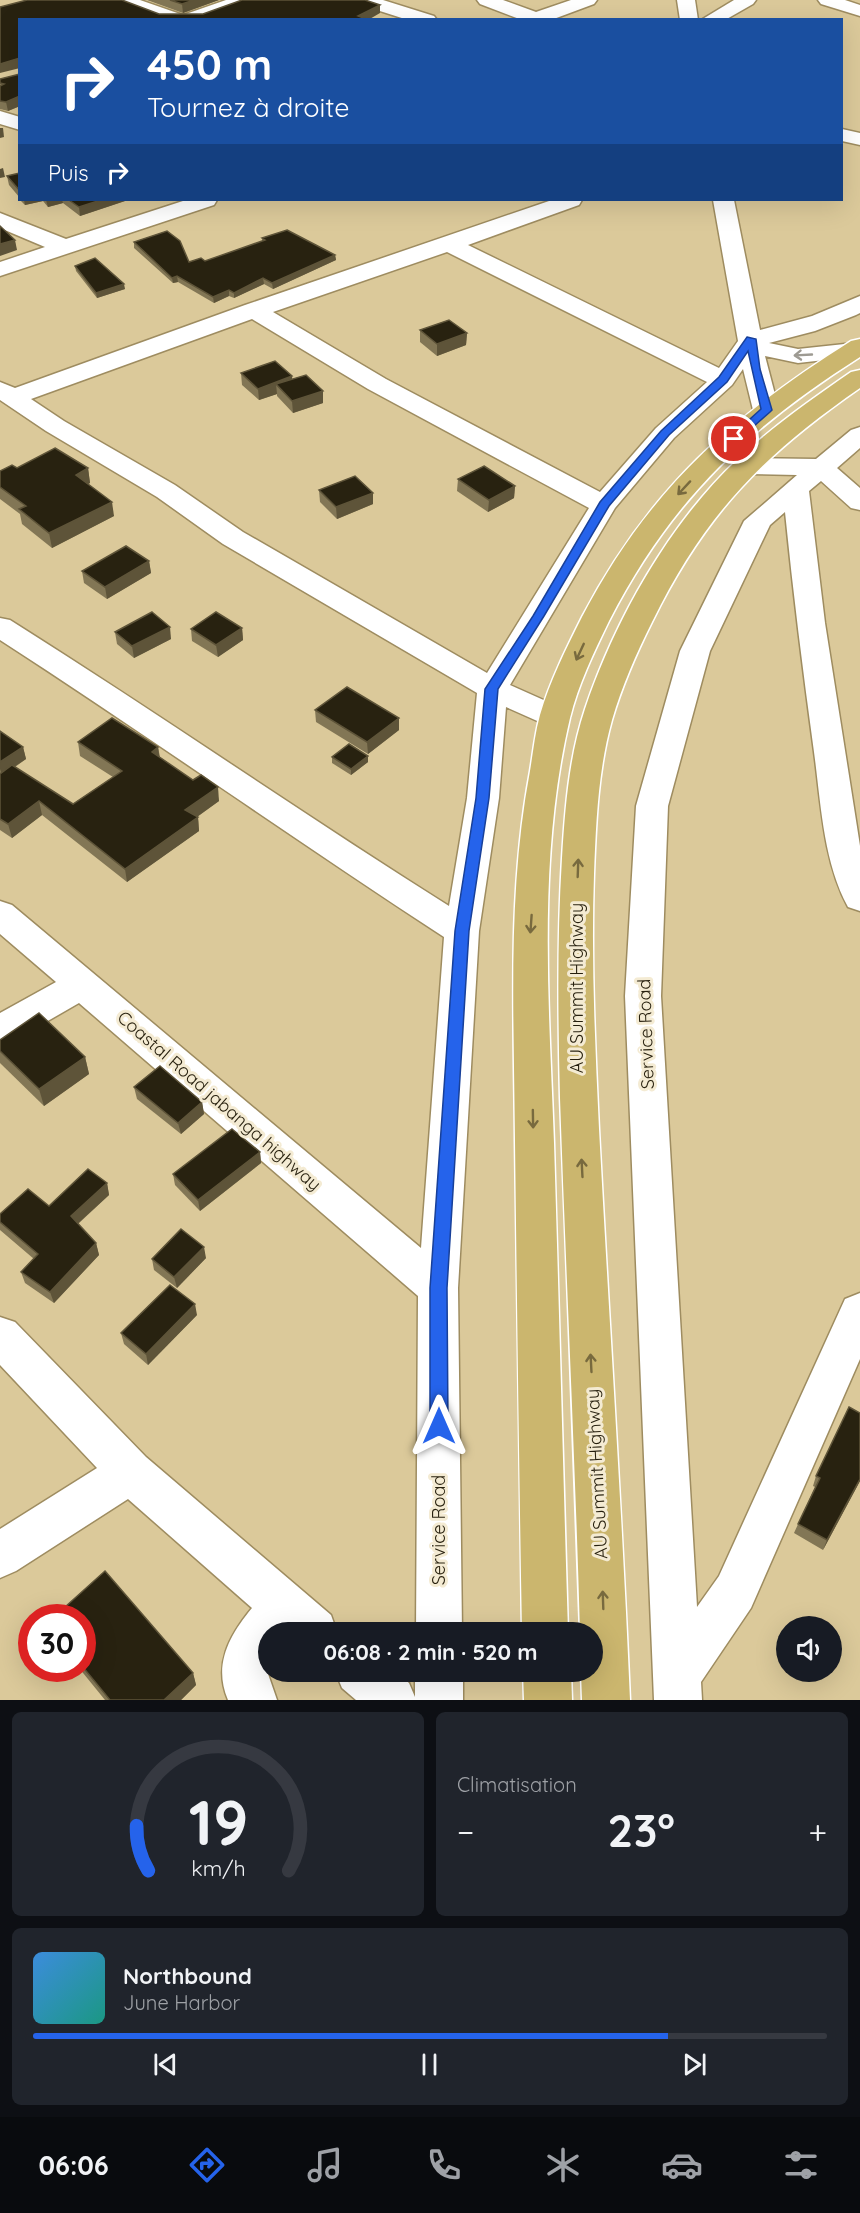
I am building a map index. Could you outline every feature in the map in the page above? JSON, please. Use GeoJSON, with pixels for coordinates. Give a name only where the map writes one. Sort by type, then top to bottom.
{"type":"FeatureCollection","features":[{"type":"Feature","properties":{"kind":"main road"},"geometry":{"type":"LineString","coordinates":[[545,1622],[530,935],[538,813],[555,717],[577,657],[614,584],[653,524],[682,489],[717,453],[766,410],[802,384],[857,368]]}},
{"type":"Feature","properties":{"kind":"main road","name":"AU Summit Highway"},"geometry":{"type":"LineString","coordinates":[[606,1700],[602,1568],[578,1077],[575,942],[580,818],[593,734],[618,663],[651,593],[687,534],[714,499],[746,466],[857,368]]}},
{"type":"Feature","properties":{"kind":"main road"},"geometry":{"type":"LineString","coordinates":[[547,1682],[548,1700]]}},
{"type":"Feature","properties":{"kind":"street"},"geometry":{"type":"LineString","coordinates":[[123,0],[174,18]]}},
{"type":"Feature","properties":{"kind":"street"},"geometry":{"type":"LineString","coordinates":[[191,18],[243,0]]}},
{"type":"Feature","properties":{"kind":"street"},"geometry":{"type":"LineString","coordinates":[[363,0],[414,18]]}},
{"type":"Feature","properties":{"kind":"street"},"geometry":{"type":"LineString","coordinates":[[486,0],[531,18]]}},
{"type":"Feature","properties":{"kind":"street"},"geometry":{"type":"LineString","coordinates":[[537,18],[588,0]]}},
{"type":"Feature","properties":{"kind":"street"},"geometry":{"type":"LineString","coordinates":[[686,0],[689,18]]}},
{"type":"Feature","properties":{"kind":"street"},"geometry":{"type":"LineString","coordinates":[[714,18],[747,0]]}},
{"type":"Feature","properties":{"kind":"street"},"geometry":{"type":"LineString","coordinates":[[827,0],[860,11]]}},
{"type":"Feature","properties":{"kind":"street"},"geometry":{"type":"LineString","coordinates":[[0,117],[18,123]]}},
{"type":"Feature","properties":{"kind":"street"},"geometry":{"type":"LineString","coordinates":[[843,135],[860,139]]}},
{"type":"Feature","properties":{"kind":"street"},"geometry":{"type":"LineString","coordinates":[[0,269],[203,201]]}},
{"type":"Feature","properties":{"kind":"street"},"geometry":{"type":"LineString","coordinates":[[6,393],[451,245],[569,201]]}},
{"type":"Feature","properties":{"kind":"street"},"geometry":{"type":"LineString","coordinates":[[724,201],[755,369],[766,410]]}},
{"type":"Feature","properties":{"kind":"street"},"geometry":{"type":"LineString","coordinates":[[0,220],[65,247]]}},
{"type":"Feature","properties":{"kind":"street"},"geometry":{"type":"LineString","coordinates":[[451,245],[723,380]]}},
{"type":"Feature","properties":{"kind":"street"},"geometry":{"type":"LineString","coordinates":[[752,343],[793,331],[847,311],[860,303]]}},
{"type":"Feature","properties":{"kind":"street"},"geometry":{"type":"LineString","coordinates":[[253,310],[377,384],[604,505]]}},
{"type":"Feature","properties":{"kind":"street"},"geometry":{"type":"LineString","coordinates":[[752,343],[798,356],[857,368]]}},
{"type":"Feature","properties":{"kind":"street","name":"Service Road"},"geometry":{"type":"LineString","coordinates":[[439,1622],[438,1288],[462,931],[483,798],[492,689],[604,505],[665,433],[723,380],[752,343]]}},
{"type":"Feature","properties":{"kind":"street"},"geometry":{"type":"LineString","coordinates":[[6,393],[55,426],[166,491],[233,538],[492,689],[555,717]]}},
{"type":"Feature","properties":{"kind":"street","name":"Service Road"},"geometry":{"type":"LineString","coordinates":[[677,1688],[643,996],[652,806],[695,651],[758,521],[860,435]]}},
{"type":"Feature","properties":{"kind":"street"},"geometry":{"type":"LineString","coordinates":[[746,466],[808,479],[860,502]]}},
{"type":"Feature","properties":{"kind":"street"},"geometry":{"type":"LineString","coordinates":[[808,479],[811,623],[842,841],[860,898]]}},
{"type":"Feature","properties":{"kind":"street"},"geometry":{"type":"LineString","coordinates":[[0,627],[132,711],[338,852],[462,931]]}},
{"type":"Feature","properties":{"kind":"street","name":"Coastal Road jabanga highway"},"geometry":{"type":"LineString","coordinates":[[0,914],[438,1288]]}},
{"type":"Feature","properties":{"kind":"street"},"geometry":{"type":"LineString","coordinates":[[0,1031],[82,984]]}},
{"type":"Feature","properties":{"kind":"street"},"geometry":{"type":"LineString","coordinates":[[677,1688],[735,1592],[860,1312]]}},
{"type":"Feature","properties":{"kind":"street"},"geometry":{"type":"LineString","coordinates":[[0,1336],[130,1472],[299,1619],[252,1646],[243,1668],[244,1686],[253,1700]]}},
{"type":"Feature","properties":{"kind":"street"},"geometry":{"type":"LineString","coordinates":[[0,1555],[130,1472]]}},
{"type":"Feature","properties":{"kind":"street"},"geometry":{"type":"LineString","coordinates":[[372,1682],[392,1700]]}},
{"type":"Feature","properties":{"kind":"street"},"geometry":{"type":"LineString","coordinates":[[439,1682],[439,1700]]}},
{"type":"Feature","properties":{"kind":"building"},"geometry":{"type":"Polygon","coordinates":[[[27,0],[122,0],[159,14],[203,14],[242,0],[365,0],[380,5],[358,16],[364,18],[18,18],[18,59],[0,64],[0,7],[27,0]]]}},
{"type":"Feature","properties":{"kind":"building"},"geometry":{"type":"Polygon","coordinates":[[[170,0],[194,0],[182,4],[170,0]]]}},
{"type":"Feature","properties":{"kind":"building"},"geometry":{"type":"Polygon","coordinates":[[[18,74],[18,97],[6,102],[0,101],[0,86],[4,84],[0,83],[0,79],[18,74]]]}},
{"type":"Feature","properties":{"kind":"building"},"geometry":{"type":"Polygon","coordinates":[[[18,173],[18,189],[7,176],[18,173]]]}},
{"type":"Feature","properties":{"kind":"building"},"geometry":{"type":"Polygon","coordinates":[[[70,201],[98,201],[79,207],[70,201]]]}},
{"type":"Feature","properties":{"kind":"building"},"geometry":{"type":"Polygon","coordinates":[[[0,226],[15,240],[0,244],[0,226]]]}},
{"type":"Feature","properties":{"kind":"building"},"geometry":{"type":"Polygon","coordinates":[[[287,230],[335,255],[272,283],[263,278],[234,293],[229,290],[213,297],[177,276],[172,278],[134,242],[167,231],[180,241],[189,262],[201,258],[205,261],[287,230]]]}},
{"type":"Feature","properties":{"kind":"building"},"geometry":{"type":"Polygon","coordinates":[[[95,258],[124,284],[96,293],[75,266],[95,258]]]}},
{"type":"Feature","properties":{"kind":"building"},"geometry":{"type":"Polygon","coordinates":[[[449,320],[467,333],[437,344],[420,330],[449,320]]]}},
{"type":"Feature","properties":{"kind":"building"},"geometry":{"type":"Polygon","coordinates":[[[275,361],[292,376],[258,389],[241,373],[275,361]]]}},
{"type":"Feature","properties":{"kind":"building"},"geometry":{"type":"Polygon","coordinates":[[[306,375],[323,391],[292,401],[276,384],[306,375]]]}},
{"type":"Feature","properties":{"kind":"building"},"geometry":{"type":"Polygon","coordinates":[[[55,448],[88,468],[76,475],[112,502],[49,533],[19,509],[26,506],[0,487],[0,471],[12,465],[17,468],[55,448]]]}},
{"type":"Feature","properties":{"kind":"building"},"geometry":{"type":"Polygon","coordinates":[[[484,466],[515,486],[489,500],[458,479],[484,466]]]}},
{"type":"Feature","properties":{"kind":"building"},"geometry":{"type":"Polygon","coordinates":[[[355,476],[373,493],[336,507],[319,490],[355,476]]]}},
{"type":"Feature","properties":{"kind":"building"},"geometry":{"type":"Polygon","coordinates":[[[126,546],[149,561],[105,587],[82,571],[126,546]]]}},
{"type":"Feature","properties":{"kind":"building"},"geometry":{"type":"Polygon","coordinates":[[[152,612],[170,627],[132,646],[115,632],[152,612]]]}},
{"type":"Feature","properties":{"kind":"building"},"geometry":{"type":"Polygon","coordinates":[[[216,612],[242,628],[216,645],[191,629],[216,612]]]}},
{"type":"Feature","properties":{"kind":"building"},"geometry":{"type":"Polygon","coordinates":[[[347,687],[399,718],[367,742],[315,710],[347,687]]]}},
{"type":"Feature","properties":{"kind":"building"},"geometry":{"type":"Polygon","coordinates":[[[112,718],[158,747],[152,752],[193,780],[201,775],[218,787],[185,810],[198,817],[125,869],[39,801],[8,824],[0,819],[0,774],[12,765],[73,804],[122,771],[78,742],[112,718]]]}},
{"type":"Feature","properties":{"kind":"building"},"geometry":{"type":"Polygon","coordinates":[[[0,731],[23,747],[0,762],[0,731]]]}},
{"type":"Feature","properties":{"kind":"building"},"geometry":{"type":"Polygon","coordinates":[[[349,744],[368,756],[351,769],[332,757],[349,744]]]}},
{"type":"Feature","properties":{"kind":"building"},"geometry":{"type":"Polygon","coordinates":[[[39,1013],[85,1057],[39,1089],[0,1051],[0,1040],[39,1013]]]}},
{"type":"Feature","properties":{"kind":"building"},"geometry":{"type":"Polygon","coordinates":[[[160,1066],[202,1102],[178,1123],[134,1087],[160,1066]]]}},
{"type":"Feature","properties":{"kind":"building"},"geometry":{"type":"Polygon","coordinates":[[[232,1129],[260,1152],[198,1200],[173,1174],[232,1129]]]}},
{"type":"Feature","properties":{"kind":"building"},"geometry":{"type":"Polygon","coordinates":[[[88,1169],[107,1183],[71,1216],[96,1243],[50,1292],[21,1272],[38,1254],[0,1222],[0,1214],[28,1189],[49,1206],[88,1169]]]}},
{"type":"Feature","properties":{"kind":"building"},"geometry":{"type":"Polygon","coordinates":[[[181,1229],[204,1247],[174,1277],[152,1259],[181,1229]]]}},
{"type":"Feature","properties":{"kind":"building"},"geometry":{"type":"Polygon","coordinates":[[[170,1285],[195,1304],[146,1354],[121,1333],[170,1285]]]}},
{"type":"Feature","properties":{"kind":"building"},"geometry":{"type":"Polygon","coordinates":[[[849,1407],[860,1413],[860,1479],[827,1540],[798,1524],[820,1478],[816,1476],[849,1407]]]}},
{"type":"Feature","properties":{"kind":"building"},"geometry":{"type":"Polygon","coordinates":[[[105,1571],[193,1673],[164,1700],[110,1700],[95,1682],[96,1604],[68,1604],[105,1571]]]}},
{"type":"Feature","properties":{"kind":"route"},"geometry":{"type":"LineString","coordinates":[[439,1426],[438,1288],[462,931],[483,798],[492,689],[604,505],[665,433],[723,380],[751,339],[755,369],[766,410],[734,439]]}}]}
